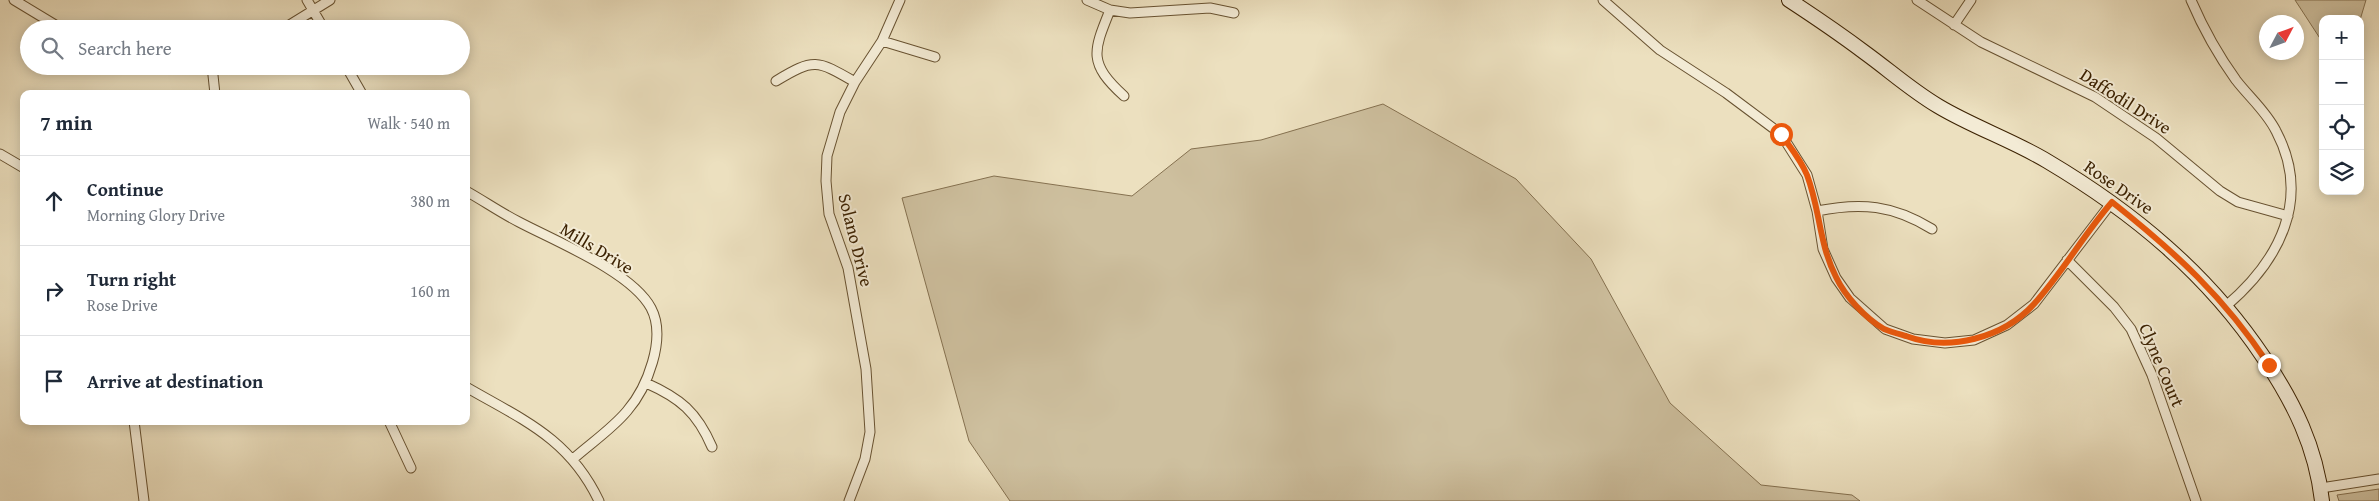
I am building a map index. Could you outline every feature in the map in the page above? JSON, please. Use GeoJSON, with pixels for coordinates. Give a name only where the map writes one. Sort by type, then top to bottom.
{"type":"FeatureCollection","features":[{"type":"Feature","properties":{"kind":"main road","name":"Rose Drive"},"geometry":{"type":"LineString","coordinates":[[1789,0],[1834,30],[1937,106],[1959,119],[2021,146],[2112,202],[2176,254],[2226,306],[2257,347],[2295,408],[2313,451],[2322,494]]}},
{"type":"Feature","properties":{"kind":"street"},"geometry":{"type":"LineString","coordinates":[[14,0],[47,20]]}},
{"type":"Feature","properties":{"kind":"street"},"geometry":{"type":"LineString","coordinates":[[307,0],[319,20]]}},
{"type":"Feature","properties":{"kind":"street"},"geometry":{"type":"LineString","coordinates":[[297,20],[330,0]]}},
{"type":"Feature","properties":{"kind":"street","name":"Solano Drive"},"geometry":{"type":"LineString","coordinates":[[849,501],[865,459],[870,432],[866,369],[848,268],[829,214],[826,181],[827,156],[840,112],[855,82],[882,41],[900,0]]}},
{"type":"Feature","properties":{"kind":"street"},"geometry":{"type":"LineString","coordinates":[[1087,0],[1110,10],[1130,13],[1210,8],[1234,13]]}},
{"type":"Feature","properties":{"kind":"street"},"geometry":{"type":"LineString","coordinates":[[1603,0],[1660,50],[1726,93],[1781,134],[1806,175],[1817,211],[1823,249],[1836,278],[1850,298],[1884,329],[1913,339],[1946,343],[1974,340],[2023,315],[2034,304],[2112,202]]}},
{"type":"Feature","properties":{"kind":"street","name":"Daffodil Drive"},"geometry":{"type":"LineString","coordinates":[[1917,0],[1954,25],[2008,56],[2067,82],[2095,97],[2156,138],[2205,180],[2232,198],[2258,208],[2288,216]]}},
{"type":"Feature","properties":{"kind":"street"},"geometry":{"type":"LineString","coordinates":[[1954,25],[1970,0]]}},
{"type":"Feature","properties":{"kind":"street"},"geometry":{"type":"LineString","coordinates":[[2191,0],[2201,23],[2236,80],[2259,105],[2276,130],[2283,146],[2289,169],[2288,216],[2281,239],[2262,270],[2226,306]]}},
{"type":"Feature","properties":{"kind":"street"},"geometry":{"type":"LineString","coordinates":[[1110,10],[1096,49],[1097,62],[1110,82],[1124,96]]}},
{"type":"Feature","properties":{"kind":"street"},"geometry":{"type":"LineString","coordinates":[[882,41],[935,57]]}},
{"type":"Feature","properties":{"kind":"street"},"geometry":{"type":"LineString","coordinates":[[776,81],[800,66],[825,64],[855,82]]}},
{"type":"Feature","properties":{"kind":"street"},"geometry":{"type":"LineString","coordinates":[[213,75],[215,90]]}},
{"type":"Feature","properties":{"kind":"street"},"geometry":{"type":"LineString","coordinates":[[351,75],[360,90]]}},
{"type":"Feature","properties":{"kind":"street"},"geometry":{"type":"LineString","coordinates":[[0,154],[20,166]]}},
{"type":"Feature","properties":{"kind":"street","name":"Mills Drive"},"geometry":{"type":"LineString","coordinates":[[470,193],[518,222],[606,268],[638,292],[651,308],[657,342],[646,383],[627,411],[573,459]]}},
{"type":"Feature","properties":{"kind":"street"},"geometry":{"type":"LineString","coordinates":[[1817,211],[1836,207],[1874,206],[1894,210],[1912,217],[1932,229]]}},
{"type":"Feature","properties":{"kind":"street","name":"Clyne Court"},"geometry":{"type":"LineString","coordinates":[[2067,260],[2114,307],[2131,329],[2152,375],[2196,501]]}},
{"type":"Feature","properties":{"kind":"street"},"geometry":{"type":"LineString","coordinates":[[646,383],[671,394],[691,412],[704,427],[712,447]]}},
{"type":"Feature","properties":{"kind":"street"},"geometry":{"type":"LineString","coordinates":[[470,389],[538,429],[561,446],[583,471],[599,501]]}},
{"type":"Feature","properties":{"kind":"street"},"geometry":{"type":"LineString","coordinates":[[134,425],[144,501]]}},
{"type":"Feature","properties":{"kind":"street"},"geometry":{"type":"LineString","coordinates":[[391,425],[411,468]]}},
{"type":"Feature","properties":{"kind":"street"},"geometry":{"type":"LineString","coordinates":[[2322,494],[2379,479]]}},
{"type":"Feature","properties":{"kind":"shaded area"},"geometry":{"type":"Polygon","coordinates":[[[2295,0],[2366,0],[2362,15],[2319,15],[2319,37],[2295,0]]]}},
{"type":"Feature","properties":{"kind":"shaded area"},"geometry":{"type":"Polygon","coordinates":[[[1383,104],[1516,179],[1591,259],[1670,403],[1761,485],[1852,495],[1860,501],[1010,501],[969,441],[902,198],[994,176],[1132,196],[1191,149],[1261,140],[1383,104]]]}},
{"type":"Feature","properties":{"kind":"shaded area"},"geometry":{"type":"Polygon","coordinates":[[[2379,489],[2379,501],[2339,501],[2337,495],[2379,489]]]}},
{"type":"Feature","properties":{"kind":"route"},"geometry":{"type":"LineString","coordinates":[[1781,134],[1795,153],[1806,175],[1817,211],[1823,249],[1836,278],[1850,298],[1884,329],[1913,339],[1946,343],[1974,340],[2007,324],[2023,315],[2034,304],[2094,223],[2112,202],[2176,254],[2203,281],[2226,306],[2269,365]]}}]}
